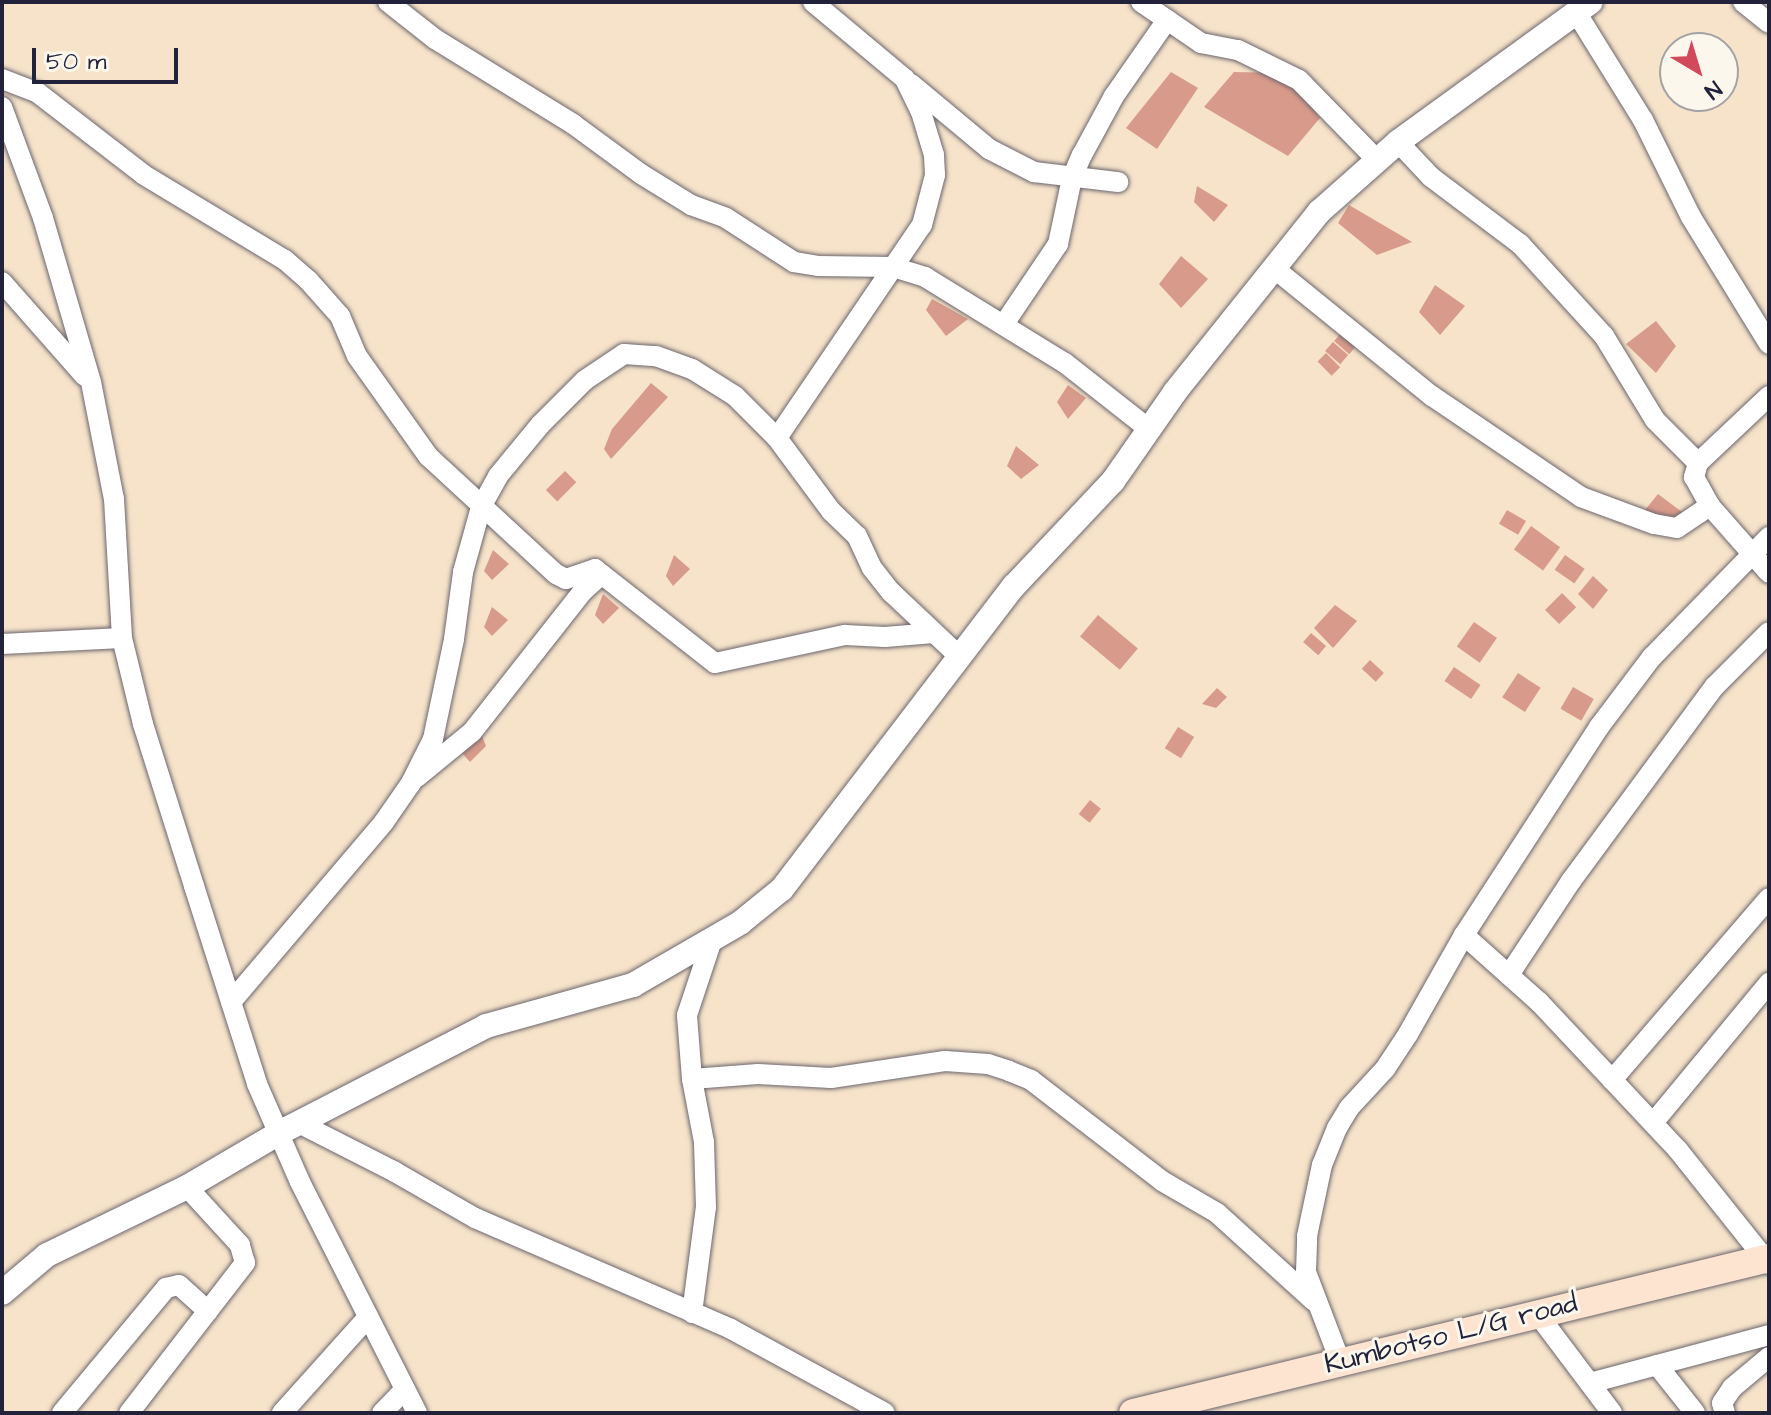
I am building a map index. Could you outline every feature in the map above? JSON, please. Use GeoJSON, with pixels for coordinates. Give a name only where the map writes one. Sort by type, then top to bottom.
{"type":"FeatureCollection","features":[{"type":"Feature","properties":{"kind":"main road","name":"Kumbotso L/G road"},"geometry":{"type":"LineString","coordinates":[[1133,1413],[1198,1405],[1340,1361],[1536,1312],[1768,1261]]}},
{"type":"Feature","properties":{"kind":"street"},"geometry":{"type":"LineString","coordinates":[[388,2],[435,39],[573,124],[641,174],[691,205],[726,218],[794,262],[818,266],[893,267],[925,277],[1065,363],[1149,429]]}},
{"type":"Feature","properties":{"kind":"street"},"geometry":{"type":"LineString","coordinates":[[813,2],[989,149],[1034,172],[1118,182]]}},
{"type":"Feature","properties":{"kind":"street"},"geometry":{"type":"LineString","coordinates":[[1141,2],[1201,43],[1238,50],[1299,80],[1377,160]]}},
{"type":"Feature","properties":{"kind":"street"},"geometry":{"type":"LineString","coordinates":[[1743,2],[1769,23]]}},
{"type":"Feature","properties":{"kind":"street"},"geometry":{"type":"LineString","coordinates":[[2,1293],[47,1255],[187,1187],[289,1128],[486,1026],[633,985],[712,940],[782,889],[1014,586],[1113,481],[1149,429],[1319,212],[1398,142],[1583,7],[1691,217],[1769,344]]}},
{"type":"Feature","properties":{"kind":"street"},"geometry":{"type":"LineString","coordinates":[[1004,324],[1058,244],[1072,178],[1114,96],[1167,20]]}},
{"type":"Feature","properties":{"kind":"street"},"geometry":{"type":"LineString","coordinates":[[2,79],[38,93],[144,175],[285,260],[308,280],[340,316],[357,356],[428,456],[481,507],[566,579],[591,568],[602,574],[715,663],[845,635],[934,633]]}},
{"type":"Feature","properties":{"kind":"street"},"geometry":{"type":"LineString","coordinates":[[777,438],[922,225],[935,175],[934,155],[921,112],[905,79]]}},
{"type":"Feature","properties":{"kind":"street"},"geometry":{"type":"LineString","coordinates":[[2,107],[43,218],[91,382],[114,499],[122,638],[143,724],[257,1084],[289,1128],[368,1317],[417,1413]]}},
{"type":"Feature","properties":{"kind":"street"},"geometry":{"type":"LineString","coordinates":[[1398,142],[1431,177],[1520,244],[1604,336],[1655,420],[1698,463]]}},
{"type":"Feature","properties":{"kind":"street"},"geometry":{"type":"LineString","coordinates":[[1275,269],[1432,396],[1581,497],[1654,524],[1677,528],[1710,506]]}},
{"type":"Feature","properties":{"kind":"street"},"geometry":{"type":"LineString","coordinates":[[2,282],[91,382]]}},
{"type":"Feature","properties":{"kind":"street"},"geometry":{"type":"LineString","coordinates":[[231,1002],[384,822],[411,783],[433,739],[454,639],[463,572],[481,507],[498,476],[540,425],[585,380],[624,354],[656,356],[692,369],[735,396],[777,438],[831,511],[857,536],[872,568],[891,592],[959,656]]}},
{"type":"Feature","properties":{"kind":"street"},"geometry":{"type":"LineString","coordinates":[[1769,396],[1698,463],[1694,477],[1710,506],[1769,573]]}},
{"type":"Feature","properties":{"kind":"street"},"geometry":{"type":"LineString","coordinates":[[1340,1361],[1306,1272],[1307,1236],[1322,1165],[1349,1108],[1385,1069],[1408,1034],[1464,935],[1599,727],[1652,657],[1754,556],[1769,537]]}},
{"type":"Feature","properties":{"kind":"street"},"geometry":{"type":"LineString","coordinates":[[411,783],[472,732],[583,591],[602,574]]}},
{"type":"Feature","properties":{"kind":"street"},"geometry":{"type":"LineString","coordinates":[[1509,975],[1571,881],[1715,686],[1769,632]]}},
{"type":"Feature","properties":{"kind":"street"},"geometry":{"type":"LineString","coordinates":[[2,644],[122,638]]}},
{"type":"Feature","properties":{"kind":"street"},"geometry":{"type":"LineString","coordinates":[[1612,1080],[1769,898]]}},
{"type":"Feature","properties":{"kind":"street"},"geometry":{"type":"LineString","coordinates":[[1464,935],[1509,975],[1653,1123],[1768,1261]]}},
{"type":"Feature","properties":{"kind":"street"},"geometry":{"type":"LineString","coordinates":[[692,1313],[706,1207],[704,1142],[692,1079],[687,1015],[712,940]]}},
{"type":"Feature","properties":{"kind":"street"},"geometry":{"type":"LineString","coordinates":[[1653,1123],[1769,983]]}},
{"type":"Feature","properties":{"kind":"street"},"geometry":{"type":"LineString","coordinates":[[692,1079],[758,1074],[831,1078],[945,1061],[988,1064],[1009,1071],[1031,1080],[1162,1181],[1217,1213],[1317,1304]]}},
{"type":"Feature","properties":{"kind":"street"},"geometry":{"type":"LineString","coordinates":[[289,1128],[395,1172],[475,1218],[731,1329],[885,1413]]}},
{"type":"Feature","properties":{"kind":"street"},"geometry":{"type":"LineString","coordinates":[[129,1413],[245,1263],[246,1256],[187,1187]]}},
{"type":"Feature","properties":{"kind":"street"},"geometry":{"type":"LineString","coordinates":[[67,1412],[166,1288],[179,1285],[208,1311]]}},
{"type":"Feature","properties":{"kind":"street"},"geometry":{"type":"LineString","coordinates":[[1536,1312],[1612,1413]]}},
{"type":"Feature","properties":{"kind":"street"},"geometry":{"type":"LineString","coordinates":[[282,1413],[368,1317]]}},
{"type":"Feature","properties":{"kind":"street"},"geometry":{"type":"LineString","coordinates":[[1590,1383],[1769,1335]]}},
{"type":"Feature","properties":{"kind":"street"},"geometry":{"type":"LineString","coordinates":[[1725,1413],[1722,1403],[1732,1388],[1769,1357]]}},
{"type":"Feature","properties":{"kind":"street"},"geometry":{"type":"LineString","coordinates":[[1657,1365],[1695,1413]]}},
{"type":"Feature","properties":{"kind":"street"},"geometry":{"type":"LineString","coordinates":[[382,1413],[405,1389]]}},
{"type":"Feature","properties":{"kind":"building"},"geometry":{"type":"Polygon","coordinates":[[[1171,72],[1198,88],[1157,149],[1126,128],[1171,72]]]}},
{"type":"Feature","properties":{"kind":"building"},"geometry":{"type":"Polygon","coordinates":[[[1234,72],[1287,73],[1320,118],[1288,156],[1204,107],[1234,72]]]}},
{"type":"Feature","properties":{"kind":"building"},"geometry":{"type":"Polygon","coordinates":[[[1197,186],[1228,205],[1214,222],[1194,202],[1197,186]]]}},
{"type":"Feature","properties":{"kind":"building"},"geometry":{"type":"Polygon","coordinates":[[[1349,205],[1412,242],[1377,255],[1338,223],[1349,205]]]}},
{"type":"Feature","properties":{"kind":"building"},"geometry":{"type":"Polygon","coordinates":[[[1181,256],[1208,279],[1181,308],[1159,284],[1181,256]]]}},
{"type":"Feature","properties":{"kind":"building"},"geometry":{"type":"Polygon","coordinates":[[[1435,285],[1465,306],[1440,335],[1419,312],[1435,285]]]}},
{"type":"Feature","properties":{"kind":"building"},"geometry":{"type":"Polygon","coordinates":[[[932,299],[968,319],[946,336],[926,310],[932,299]]]}},
{"type":"Feature","properties":{"kind":"building"},"geometry":{"type":"Polygon","coordinates":[[[1656,321],[1676,346],[1656,373],[1626,344],[1656,321]]]}},
{"type":"Feature","properties":{"kind":"building"},"geometry":{"type":"Polygon","coordinates":[[[1342,332],[1357,345],[1349,354],[1334,341],[1342,332]]]}},
{"type":"Feature","properties":{"kind":"building"},"geometry":{"type":"Polygon","coordinates":[[[1333,342],[1348,355],[1340,364],[1325,351],[1333,342]]]}},
{"type":"Feature","properties":{"kind":"building"},"geometry":{"type":"Polygon","coordinates":[[[1326,353],[1340,367],[1332,376],[1318,361],[1326,353]]]}},
{"type":"Feature","properties":{"kind":"building"},"geometry":{"type":"Polygon","coordinates":[[[651,383],[668,397],[611,459],[604,449],[612,429],[651,383]]]}},
{"type":"Feature","properties":{"kind":"building"},"geometry":{"type":"Polygon","coordinates":[[[1068,385],[1086,398],[1068,419],[1057,402],[1068,385]]]}},
{"type":"Feature","properties":{"kind":"building"},"geometry":{"type":"Polygon","coordinates":[[[1016,446],[1039,465],[1021,479],[1007,466],[1016,446]]]}},
{"type":"Feature","properties":{"kind":"building"},"geometry":{"type":"Polygon","coordinates":[[[565,471],[576,482],[557,501],[546,490],[565,471]]]}},
{"type":"Feature","properties":{"kind":"building"},"geometry":{"type":"Polygon","coordinates":[[[1658,494],[1682,512],[1670,520],[1645,510],[1658,494]]]}},
{"type":"Feature","properties":{"kind":"building"},"geometry":{"type":"Polygon","coordinates":[[[1507,510],[1526,521],[1518,535],[1499,524],[1507,510]]]}},
{"type":"Feature","properties":{"kind":"building"},"geometry":{"type":"Polygon","coordinates":[[[1531,526],[1560,547],[1543,571],[1514,549],[1531,526]]]}},
{"type":"Feature","properties":{"kind":"building"},"geometry":{"type":"Polygon","coordinates":[[[493,550],[509,564],[492,580],[484,571],[493,550]]]}},
{"type":"Feature","properties":{"kind":"building"},"geometry":{"type":"Polygon","coordinates":[[[674,555],[690,569],[673,586],[666,576],[674,555]]]}},
{"type":"Feature","properties":{"kind":"building"},"geometry":{"type":"Polygon","coordinates":[[[1565,555],[1585,569],[1574,584],[1555,570],[1565,555]]]}},
{"type":"Feature","properties":{"kind":"building"},"geometry":{"type":"Polygon","coordinates":[[[1593,576],[1608,590],[1593,609],[1578,594],[1593,576]]]}},
{"type":"Feature","properties":{"kind":"building"},"geometry":{"type":"Polygon","coordinates":[[[1562,593],[1576,607],[1559,624],[1545,610],[1562,593]]]}},
{"type":"Feature","properties":{"kind":"building"},"geometry":{"type":"Polygon","coordinates":[[[603,594],[619,608],[603,624],[595,615],[603,594]]]}},
{"type":"Feature","properties":{"kind":"building"},"geometry":{"type":"Polygon","coordinates":[[[1335,605],[1357,621],[1333,648],[1314,628],[1335,605]]]}},
{"type":"Feature","properties":{"kind":"building"},"geometry":{"type":"Polygon","coordinates":[[[492,607],[508,620],[492,636],[484,627],[492,607]]]}},
{"type":"Feature","properties":{"kind":"building"},"geometry":{"type":"Polygon","coordinates":[[[1098,615],[1138,648],[1120,670],[1080,636],[1098,615]]]}},
{"type":"Feature","properties":{"kind":"building"},"geometry":{"type":"Polygon","coordinates":[[[1474,622],[1497,638],[1480,663],[1457,647],[1474,622]]]}},
{"type":"Feature","properties":{"kind":"building"},"geometry":{"type":"Polygon","coordinates":[[[1311,633],[1326,646],[1318,655],[1303,642],[1311,633]]]}},
{"type":"Feature","properties":{"kind":"building"},"geometry":{"type":"Polygon","coordinates":[[[1370,660],[1384,673],[1376,682],[1362,669],[1370,660]]]}},
{"type":"Feature","properties":{"kind":"building"},"geometry":{"type":"Polygon","coordinates":[[[1454,667],[1481,685],[1471,699],[1444,681],[1454,667]]]}},
{"type":"Feature","properties":{"kind":"building"},"geometry":{"type":"Polygon","coordinates":[[[1518,673],[1541,688],[1525,712],[1502,697],[1518,673]]]}},
{"type":"Feature","properties":{"kind":"building"},"geometry":{"type":"Polygon","coordinates":[[[1573,687],[1594,699],[1581,721],[1560,709],[1573,687]]]}},
{"type":"Feature","properties":{"kind":"building"},"geometry":{"type":"Polygon","coordinates":[[[1217,688],[1227,697],[1216,708],[1202,704],[1217,688]]]}},
{"type":"Feature","properties":{"kind":"building"},"geometry":{"type":"Polygon","coordinates":[[[1178,727],[1194,737],[1181,758],[1165,748],[1178,727]]]}},
{"type":"Feature","properties":{"kind":"building"},"geometry":{"type":"Polygon","coordinates":[[[480,731],[486,746],[470,762],[462,753],[480,731]]]}},
{"type":"Feature","properties":{"kind":"building"},"geometry":{"type":"Polygon","coordinates":[[[1090,800],[1101,809],[1090,823],[1079,814],[1090,800]]]}}]}
